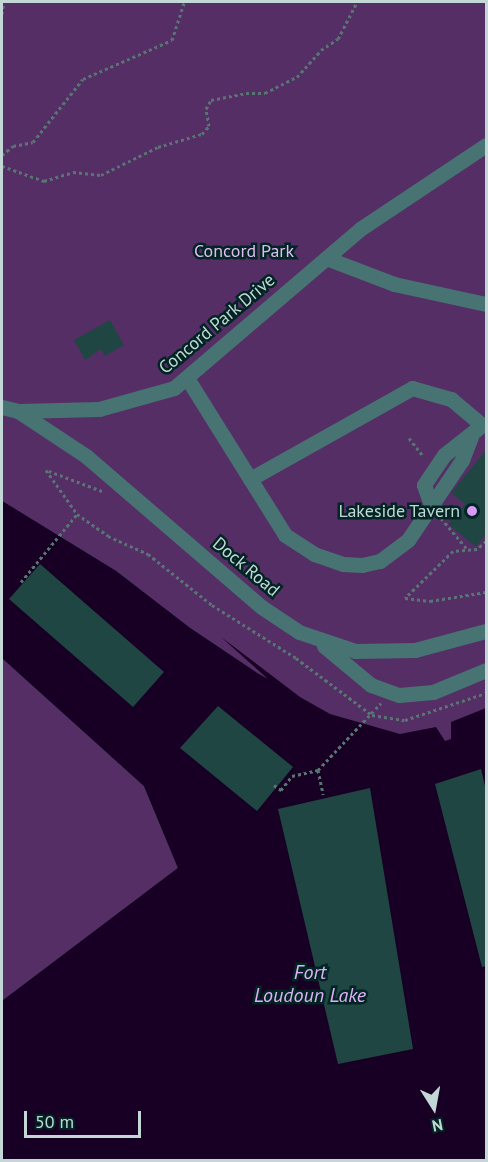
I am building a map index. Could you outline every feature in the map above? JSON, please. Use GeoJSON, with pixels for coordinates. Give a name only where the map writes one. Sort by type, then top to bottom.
{"type":"FeatureCollection","features":[{"type":"Feature","properties":{"kind":"street","name":"Concord Park Drive"},"geometry":{"type":"LineString","coordinates":[[2,406],[18,411],[99,410],[160,394],[187,378],[360,230],[486,145]]}},
{"type":"Feature","properties":{"kind":"street"},"geometry":{"type":"LineString","coordinates":[[326,258],[394,284],[486,304]]}},
{"type":"Feature","properties":{"kind":"street"},"geometry":{"type":"LineString","coordinates":[[187,378],[250,479],[285,535],[314,554],[351,565],[370,564],[397,550],[430,506],[424,485],[444,455],[471,436],[482,425],[451,399],[412,388],[250,479]]}},
{"type":"Feature","properties":{"kind":"street","name":"Dock Road"},"geometry":{"type":"LineString","coordinates":[[18,411],[86,456],[263,608],[320,642],[355,651],[408,651],[486,630]]}},
{"type":"Feature","properties":{"kind":"street"},"geometry":{"type":"LineString","coordinates":[[320,642],[371,685],[399,695],[434,692],[486,670]]}},
{"type":"Feature","properties":{"kind":"path"},"geometry":{"type":"LineString","coordinates":[[2,14],[4,2]]}},
{"type":"Feature","properties":{"kind":"path"},"geometry":{"type":"LineString","coordinates":[[2,155],[13,147],[33,142],[83,79],[172,40],[184,2]]}},
{"type":"Feature","properties":{"kind":"path"},"geometry":{"type":"LineString","coordinates":[[2,166],[44,181],[73,172],[101,175],[158,147],[202,134],[209,126],[206,109],[210,100],[246,93],[265,93],[297,77],[321,50],[339,39],[357,2]]}},
{"type":"Feature","properties":{"kind":"path"},"geometry":{"type":"LineString","coordinates":[[115,480],[103,491],[46,470],[77,514],[108,536],[148,554],[212,605],[296,658],[372,715],[405,720],[486,693]]}},
{"type":"Feature","properties":{"kind":"path"},"geometry":{"type":"LineString","coordinates":[[430,506],[467,549]]}},
{"type":"Feature","properties":{"kind":"path"},"geometry":{"type":"LineString","coordinates":[[21,582],[77,514]]}},
{"type":"Feature","properties":{"kind":"path"},"geometry":{"type":"LineString","coordinates":[[486,541],[477,549],[453,551],[405,598],[430,601],[486,592]]}},
{"type":"Feature","properties":{"kind":"path"},"geometry":{"type":"LineString","coordinates":[[274,785],[281,790],[292,776],[318,770],[372,715]]}},
{"type":"Feature","properties":{"kind":"path"},"geometry":{"type":"LineString","coordinates":[[318,770],[323,794]]}},
{"type":"Feature","properties":{"kind":"green space","name":"Concord Park"},"geometry":{"type":"Polygon","coordinates":[[[2,2],[486,2],[486,735],[392,753],[257,673],[190,628],[116,571],[2,501],[2,2]]]}},
{"type":"Feature","properties":{"kind":"green space"},"geometry":{"type":"Polygon","coordinates":[[[2,658],[144,786],[178,868],[2,1001],[2,658]]]}},
{"type":"Feature","properties":{"kind":"water","name":"Fort Loudoun Lake"},"geometry":{"type":"Polygon","coordinates":[[[2,501],[116,571],[190,628],[257,673],[268,679],[221,637],[300,697],[330,714],[400,734],[436,727],[445,741],[451,739],[451,722],[486,708],[486,1160],[2,1160],[2,1001],[178,868],[144,786],[2,658],[2,501]]]}},
{"type":"Feature","properties":{"kind":"building"},"geometry":{"type":"Polygon","coordinates":[[[110,320],[124,345],[105,356],[101,349],[85,360],[74,340],[110,320]]]}},
{"type":"Feature","properties":{"kind":"building","name":"Lakeside Tavern"},"geometry":{"type":"Polygon","coordinates":[[[486,450],[486,534],[476,547],[448,524],[465,504],[451,493],[486,450]]]}},
{"type":"Feature","properties":{"kind":"building"},"geometry":{"type":"Polygon","coordinates":[[[40,564],[164,672],[133,707],[9,599],[40,564]]]}},
{"type":"Feature","properties":{"kind":"building"},"geometry":{"type":"Polygon","coordinates":[[[218,706],[293,767],[257,811],[180,748],[218,706]]]}},
{"type":"Feature","properties":{"kind":"building"},"geometry":{"type":"Polygon","coordinates":[[[481,769],[486,790],[486,966],[482,967],[435,784],[481,769]]]}},
{"type":"Feature","properties":{"kind":"building"},"geometry":{"type":"Polygon","coordinates":[[[370,788],[413,1049],[338,1064],[278,809],[370,788]]]}},
{"type":"Feature","properties":{"kind":"place","name":"Lakeside Tavern"},"geometry":{"type":"Point","coordinates":[472,511]}}]}
